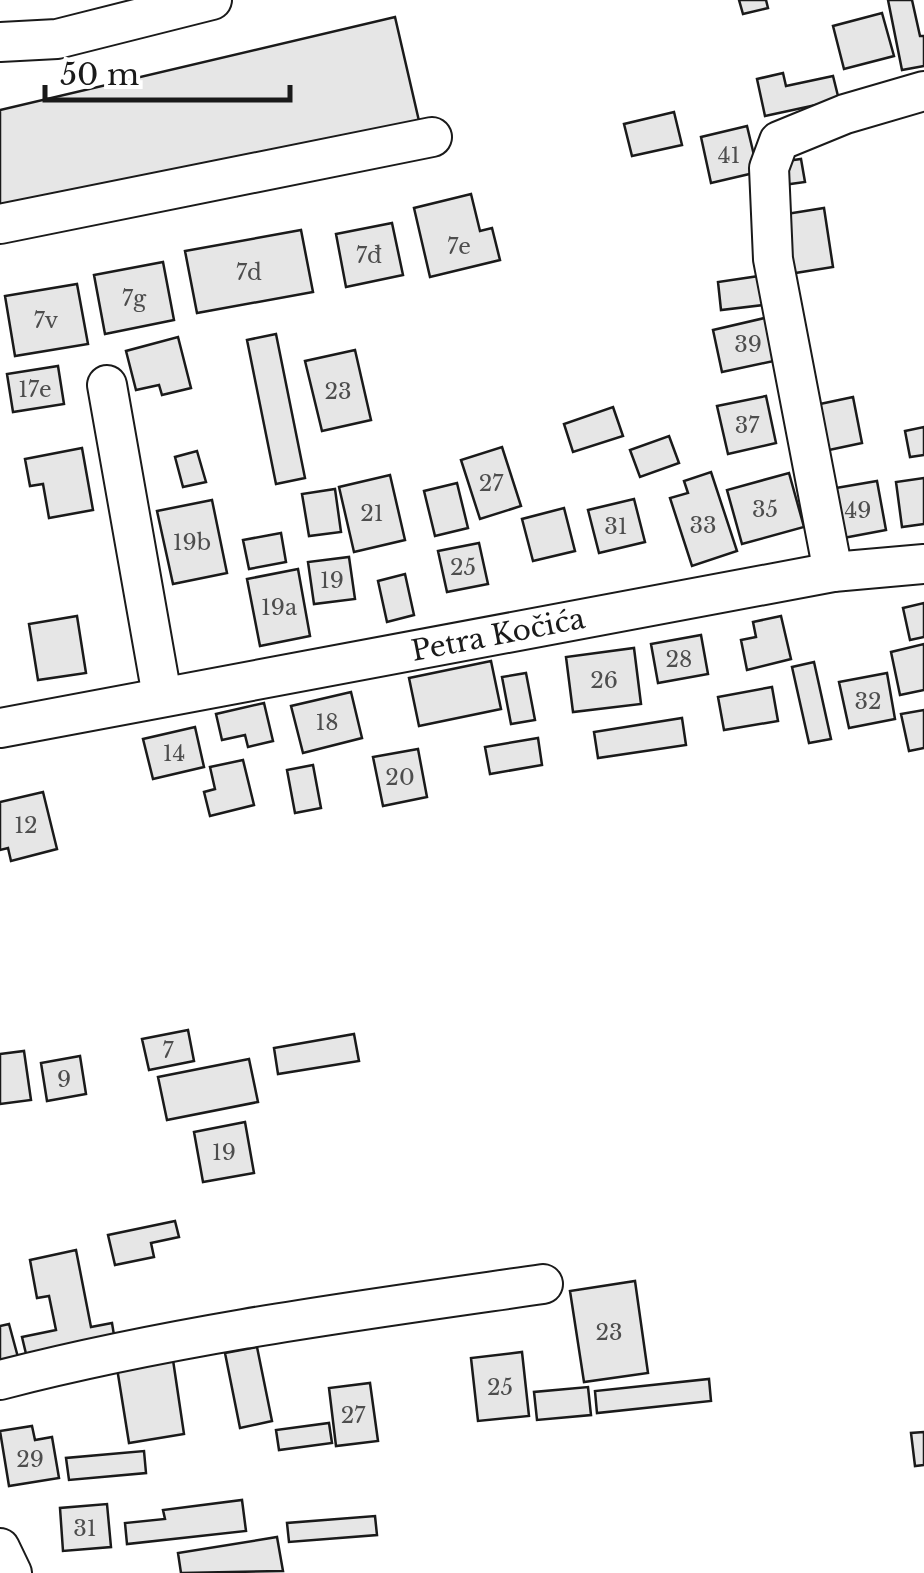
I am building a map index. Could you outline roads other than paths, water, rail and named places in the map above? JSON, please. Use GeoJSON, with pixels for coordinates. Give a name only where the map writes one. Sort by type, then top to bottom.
{"type":"FeatureCollection","features":[{"type":"Feature","properties":{"kind":"street"},"geometry":{"type":"LineString","coordinates":[[0,42],[57,38],[212,0]]}},
{"type":"Feature","properties":{"kind":"street"},"geometry":{"type":"LineString","coordinates":[[834,572],[773,259],[768,168],[779,140],[845,114],[924,91]]}},
{"type":"Feature","properties":{"kind":"street"},"geometry":{"type":"LineString","coordinates":[[0,224],[432,137]]}},
{"type":"Feature","properties":{"kind":"street"},"geometry":{"type":"LineString","coordinates":[[108,385],[162,696]]}},
{"type":"Feature","properties":{"kind":"street","name":"Petra Kočića"},"geometry":{"type":"LineString","coordinates":[[0,728],[834,572],[924,564]]}},
{"type":"Feature","properties":{"kind":"street"},"geometry":{"type":"LineString","coordinates":[[0,1380],[57,1365],[295,1320],[543,1284]]}},
{"type":"Feature","properties":{"kind":"street"},"geometry":{"type":"LineString","coordinates":[[0,1548],[12,1573]]}}]}
